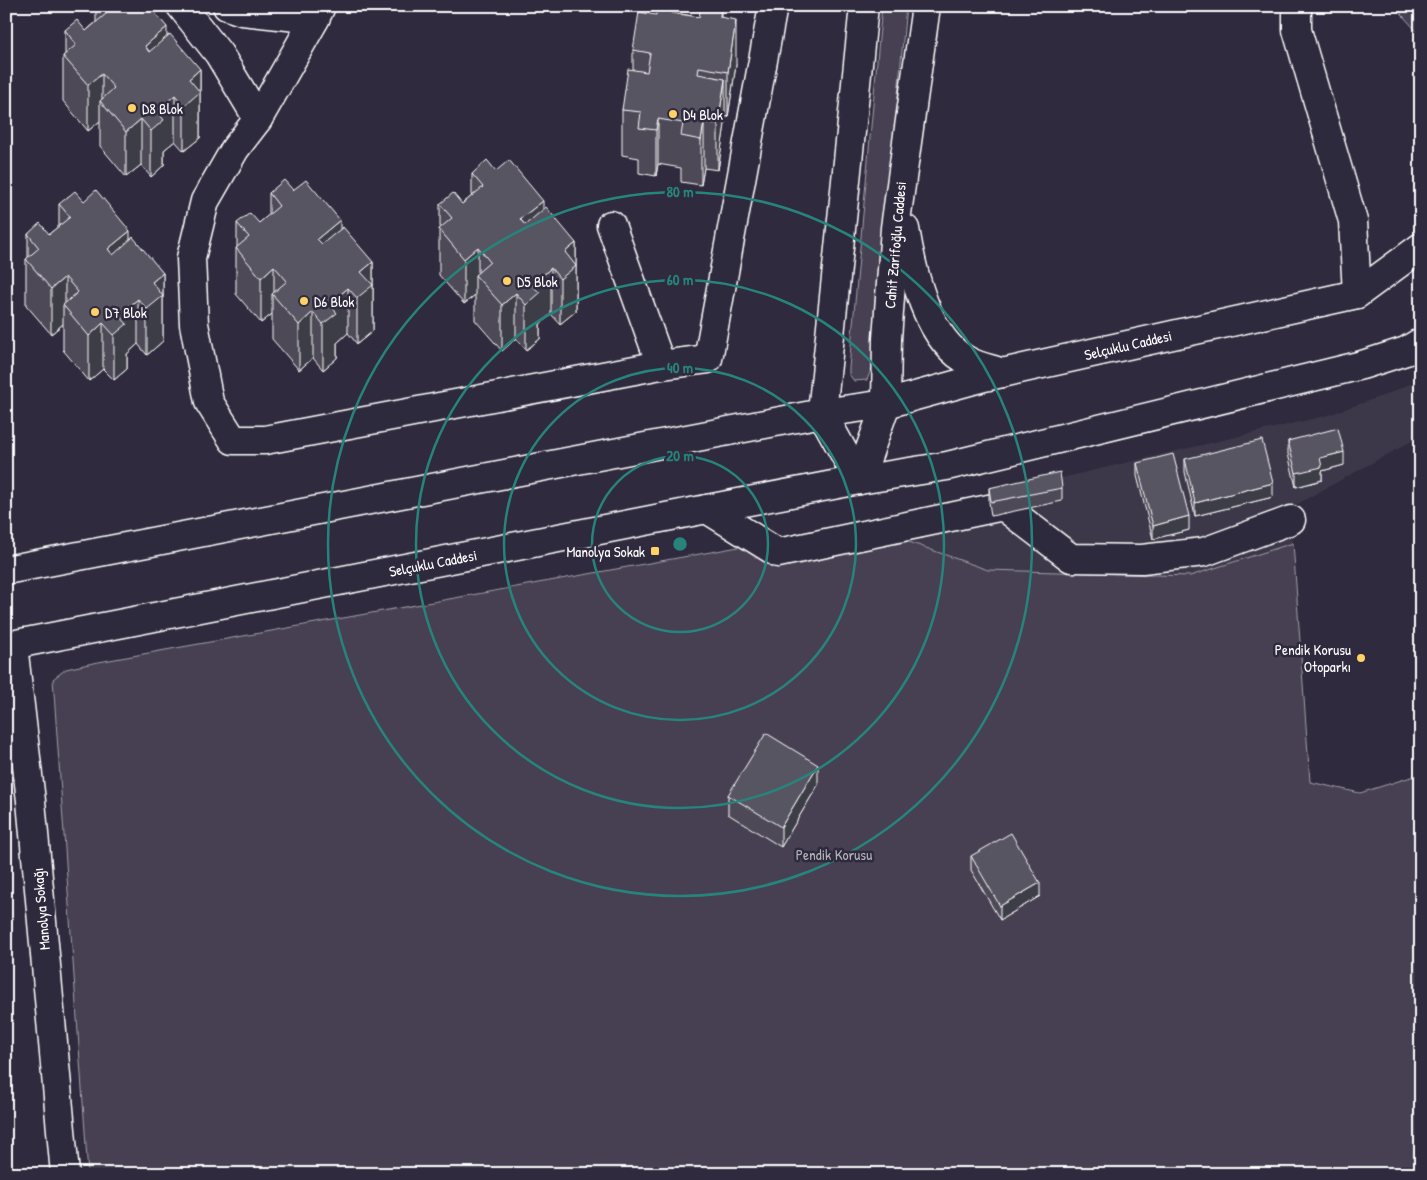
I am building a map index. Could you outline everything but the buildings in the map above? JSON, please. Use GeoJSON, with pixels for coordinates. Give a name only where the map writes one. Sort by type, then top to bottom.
{"type":"FeatureCollection","features":[{"type":"Feature","properties":{"kind":"main road"},"geometry":{"type":"LineString","coordinates":[[181,6],[219,54],[258,119]]}},
{"type":"Feature","properties":{"kind":"main road"},"geometry":{"type":"LineString","coordinates":[[227,6],[242,11],[318,12],[258,119],[235,149],[205,201],[191,258],[194,324],[209,402],[233,440],[265,440],[661,365],[708,359],[773,6]]}},
{"type":"Feature","properties":{"kind":"main road"},"geometry":{"type":"LineString","coordinates":[[859,480],[822,413],[864,6]]}},
{"type":"Feature","properties":{"kind":"main road","name":"Cahit Zarifoğlu Caddesi"},"geometry":{"type":"LineString","coordinates":[[859,480],[886,404],[887,339],[899,194],[926,6]]}},
{"type":"Feature","properties":{"kind":"main road"},"geometry":{"type":"LineString","coordinates":[[1297,6],[1297,30],[1353,221],[1357,294]]}},
{"type":"Feature","properties":{"kind":"main road"},"geometry":{"type":"LineString","coordinates":[[899,194],[912,265],[924,308],[942,339],[969,362],[1003,373]]}},
{"type":"Feature","properties":{"kind":"main road"},"geometry":{"type":"LineString","coordinates":[[611,225],[661,365]]}},
{"type":"Feature","properties":{"kind":"main road","name":"Selçuklu Caddesi"},"geometry":{"type":"LineString","coordinates":[[6,570],[822,413],[886,404],[1003,373],[1357,294],[1421,246]]}},
{"type":"Feature","properties":{"kind":"main road","name":"Selçuklu Caddesi"},"geometry":{"type":"LineString","coordinates":[[9,646],[707,509],[859,480],[947,466],[1343,370],[1406,351],[1421,342]]}},
{"type":"Feature","properties":{"kind":"main road"},"geometry":{"type":"LineString","coordinates":[[707,509],[778,553],[1003,506],[1071,558],[1134,559],[1204,552],[1292,520]]}},
{"type":"Feature","properties":{"kind":"main road","name":"Manolya Sokağı"},"geometry":{"type":"LineString","coordinates":[[9,646],[32,811],[65,1174]]}},
{"type":"Feature","properties":{"kind":"shaded area"},"geometry":{"type":"Polygon","coordinates":[[[1421,379],[1421,436],[1279,514],[1293,543],[1190,576],[988,570],[861,525],[1325,416],[1385,395],[1421,379]]]}},
{"type":"Feature","properties":{"kind":"green space"},"geometry":{"type":"Polygon","coordinates":[[[882,6],[906,6],[874,362],[867,380],[854,381],[849,374],[849,368],[882,6]]]}},
{"type":"Feature","properties":{"kind":"green space"},"geometry":{"type":"Polygon","coordinates":[[[1394,6],[1421,6],[1421,36],[1394,6]]]}},
{"type":"Feature","properties":{"kind":"green space","name":"Pendik Korusu"},"geometry":{"type":"Polygon","coordinates":[[[861,525],[988,570],[1190,576],[1293,543],[1310,782],[1360,793],[1421,774],[1421,1174],[88,1174],[53,679],[66,669],[93,663],[861,525]]]}},
{"type":"Feature","properties":{"kind":"place","name":"D8 Blok"},"geometry":{"type":"Point","coordinates":[132,108]}},
{"type":"Feature","properties":{"kind":"place","name":"D4 Blok"},"geometry":{"type":"Point","coordinates":[673,114]}},
{"type":"Feature","properties":{"kind":"place","name":"D5 Blok"},"geometry":{"type":"Point","coordinates":[507,281]}},
{"type":"Feature","properties":{"kind":"place","name":"D6 Blok"},"geometry":{"type":"Point","coordinates":[304,301]}},
{"type":"Feature","properties":{"kind":"place","name":"D7 Blok"},"geometry":{"type":"Point","coordinates":[95,312]}},
{"type":"Feature","properties":{"kind":"place","name":"Manolya Sokak"},"geometry":{"type":"Point","coordinates":[655,551]}},
{"type":"Feature","properties":{"kind":"place","name":"Pendik Korusu Otoparkı"},"geometry":{"type":"Point","coordinates":[1361,658]}}]}
